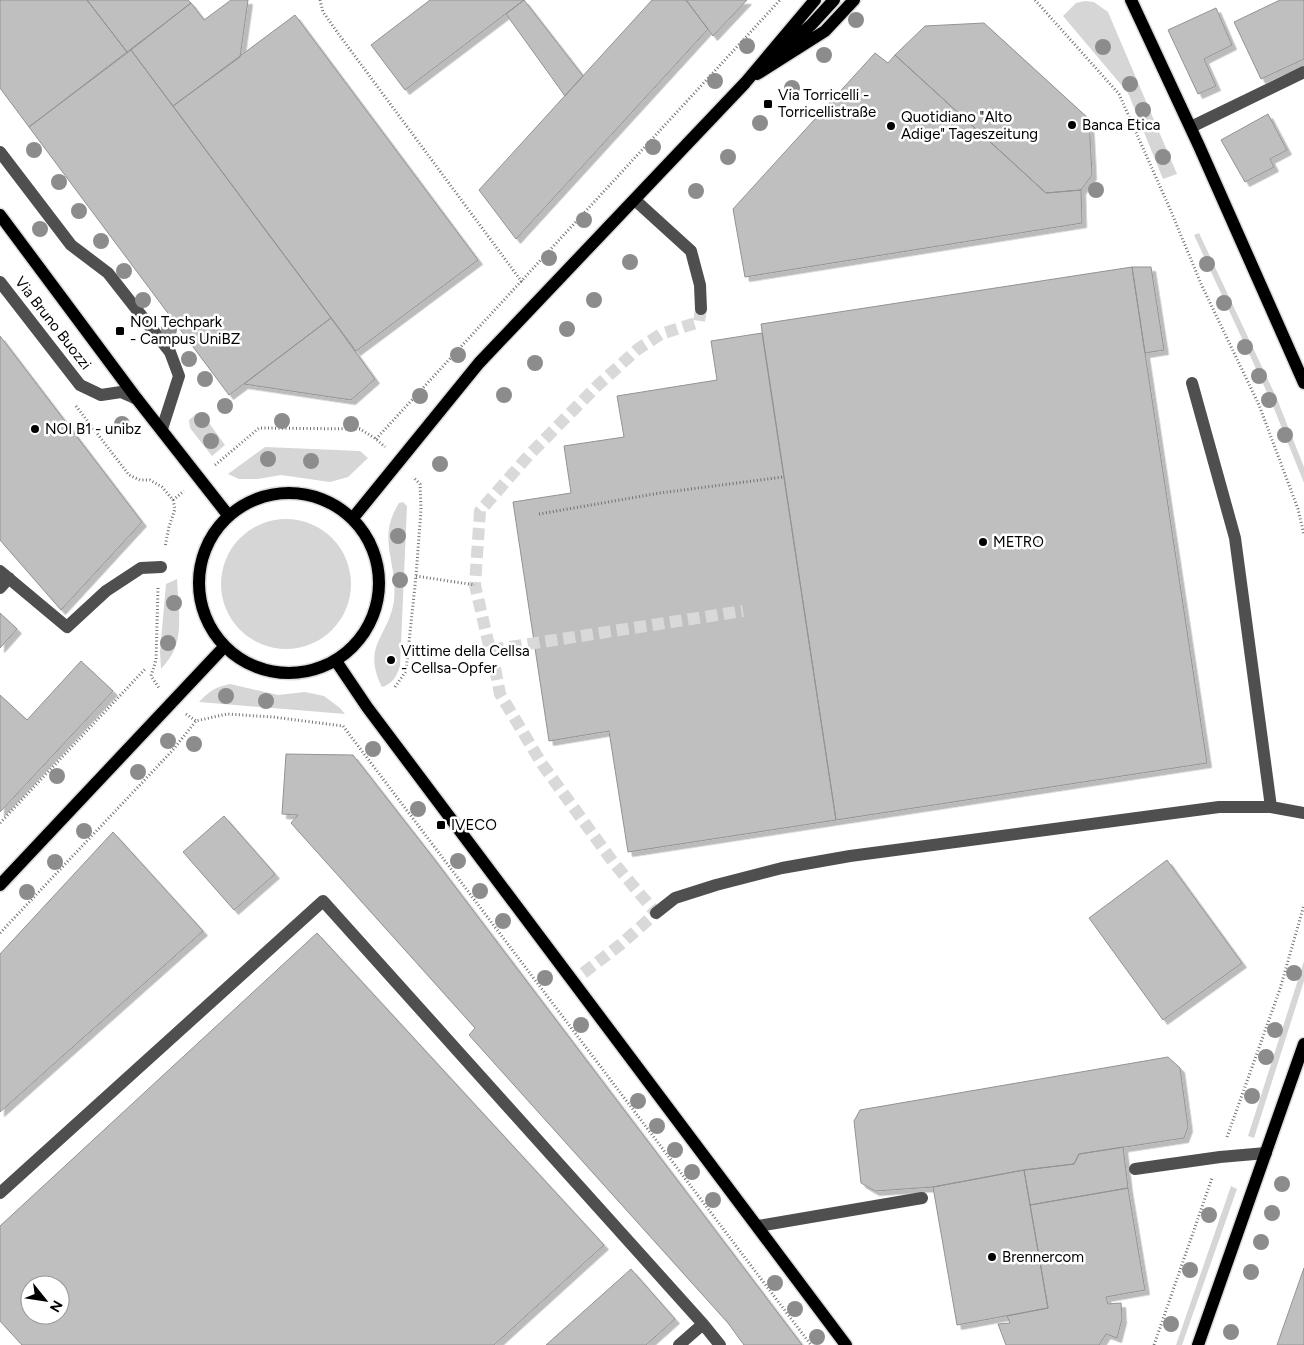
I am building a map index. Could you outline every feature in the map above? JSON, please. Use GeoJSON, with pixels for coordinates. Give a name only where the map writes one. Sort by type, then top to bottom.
{"type":"FeatureCollection","features":[{"type":"Feature","properties":{"kind":"main road"},"geometry":{"type":"LineString","coordinates":[[353,518],[479,364],[745,83],[815,0]]}},
{"type":"Feature","properties":{"kind":"main road"},"geometry":{"type":"LineString","coordinates":[[745,83],[810,25],[834,0]]}},
{"type":"Feature","properties":{"kind":"main road"},"geometry":{"type":"LineString","coordinates":[[745,83],[825,31],[854,0]]}},
{"type":"Feature","properties":{"kind":"main road"},"geometry":{"type":"LineString","coordinates":[[1131,0],[1191,127],[1304,383]]}},
{"type":"Feature","properties":{"kind":"main road"},"geometry":{"type":"LineString","coordinates":[[0,215],[137,399],[228,515]]}},
{"type":"Feature","properties":{"kind":"main road"},"geometry":{"type":"LineString","coordinates":[[277,492],[305,493],[331,502],[353,518],[372,544],[380,576],[376,609],[361,639],[336,661],[308,673],[278,674],[248,665],[224,647],[204,616],[198,580],[206,544],[228,515],[251,500],[277,492]]}},
{"type":"Feature","properties":{"kind":"main road"},"geometry":{"type":"LineString","coordinates":[[0,885],[224,647]]}},
{"type":"Feature","properties":{"kind":"main road"},"geometry":{"type":"LineString","coordinates":[[336,661],[373,715],[846,1345]]}},
{"type":"Feature","properties":{"kind":"main road"},"geometry":{"type":"LineString","coordinates":[[1198,1345],[1304,1044]]}},
{"type":"Feature","properties":{"kind":"street"},"geometry":{"type":"LineString","coordinates":[[1191,127],[1304,72]]}},
{"type":"Feature","properties":{"kind":"street"},"geometry":{"type":"LineString","coordinates":[[0,152],[71,245],[108,273],[170,352],[179,376],[162,429]]}},
{"type":"Feature","properties":{"kind":"street"},"geometry":{"type":"LineString","coordinates":[[635,200],[690,251],[700,285],[702,309]]}},
{"type":"Feature","properties":{"kind":"street","name":"Via Bruno Buozzi"},"geometry":{"type":"LineString","coordinates":[[0,282],[80,385],[101,395],[121,392],[137,399]]}},
{"type":"Feature","properties":{"kind":"street"},"geometry":{"type":"LineString","coordinates":[[1192,383],[1235,538],[1271,807]]}},
{"type":"Feature","properties":{"kind":"street"},"geometry":{"type":"LineString","coordinates":[[0,588],[5,575],[67,627],[106,591],[140,568],[161,567]]}},
{"type":"Feature","properties":{"kind":"street"},"geometry":{"type":"LineString","coordinates":[[656,913],[675,898],[716,885],[782,868],[850,856],[1219,807],[1271,807],[1304,813]]}},
{"type":"Feature","properties":{"kind":"street"},"geometry":{"type":"LineString","coordinates":[[0,1193],[323,901],[720,1345]]}},
{"type":"Feature","properties":{"kind":"street"},"geometry":{"type":"LineString","coordinates":[[1135,1169],[1220,1157],[1266,1153]]}},
{"type":"Feature","properties":{"kind":"street"},"geometry":{"type":"LineString","coordinates":[[758,1226],[922,1198]]}},
{"type":"Feature","properties":{"kind":"street"},"geometry":{"type":"LineString","coordinates":[[679,1345],[703,1324]]}},
{"type":"Feature","properties":{"kind":"path"},"geometry":{"type":"LineString","coordinates":[[320,0],[323,12],[340,36],[522,282]]}},
{"type":"Feature","properties":{"kind":"path"},"geometry":{"type":"LineString","coordinates":[[229,453],[259,428],[360,429],[376,438],[522,282],[780,0]]}},
{"type":"Feature","properties":{"kind":"path"},"geometry":{"type":"LineString","coordinates":[[1035,0],[1119,94],[1202,286],[1260,405],[1298,509],[1304,535]]}},
{"type":"Feature","properties":{"kind":"path"},"geometry":{"type":"LineString","coordinates":[[129,475],[140,480],[150,480],[162,487],[173,500]]}},
{"type":"Feature","properties":{"kind":"path"},"geometry":{"type":"LineString","coordinates":[[539,514],[660,493],[783,476]]}},
{"type":"Feature","properties":{"kind":"path"},"geometry":{"type":"LineString","coordinates":[[395,687],[406,671],[421,510],[420,484]]}},
{"type":"Feature","properties":{"kind":"path"},"geometry":{"type":"LineString","coordinates":[[416,576],[475,585]]}},
{"type":"Feature","properties":{"kind":"path"},"geometry":{"type":"LineString","coordinates":[[0,823],[146,668]]}},
{"type":"Feature","properties":{"kind":"path"},"geometry":{"type":"LineString","coordinates":[[0,933],[172,751],[196,721],[227,714],[273,717],[343,726],[811,1345]]}},
{"type":"Feature","properties":{"kind":"path"},"geometry":{"type":"LineString","coordinates":[[1154,1345],[1280,989],[1304,905]]}},
{"type":"Feature","properties":{"kind":"shaded area"},"geometry":{"type":"Polygon","coordinates":[[[1094,2],[1108,12],[1177,174],[1163,179],[1128,93],[1063,16],[1076,3],[1094,2]]]}},
{"type":"Feature","properties":{"kind":"shaded area"},"geometry":{"type":"Polygon","coordinates":[[[1199,233],[1277,399],[1304,467],[1304,483],[1271,401],[1194,235],[1199,233]]]}},
{"type":"Feature","properties":{"kind":"shaded area"},"geometry":{"type":"Polygon","coordinates":[[[197,413],[204,416],[225,445],[212,456],[190,428],[189,420],[197,413]]]}},
{"type":"Feature","properties":{"kind":"shaded area"},"geometry":{"type":"Polygon","coordinates":[[[265,447],[360,451],[368,458],[348,477],[330,482],[281,475],[258,479],[239,479],[228,474],[265,447]]]}},
{"type":"Feature","properties":{"kind":"shaded area"},"geometry":{"type":"Polygon","coordinates":[[[403,502],[407,506],[400,667],[393,680],[382,687],[376,673],[375,651],[391,613],[394,600],[393,574],[388,540],[389,528],[392,516],[399,503],[403,502]]]}},
{"type":"Feature","properties":{"kind":"shaded area"},"geometry":{"type":"Polygon","coordinates":[[[286,519],[299,520],[311,524],[332,538],[346,559],[350,571],[350,597],[346,609],[332,630],[311,644],[299,648],[286,649],[273,648],[261,644],[240,630],[226,609],[222,597],[221,584],[222,571],[226,559],[240,538],[261,524],[273,520],[286,519]]]}},
{"type":"Feature","properties":{"kind":"shaded area"},"geometry":{"type":"Polygon","coordinates":[[[177,579],[178,638],[171,656],[161,669],[160,652],[166,584],[177,579]]]}},
{"type":"Feature","properties":{"kind":"shaded area"},"geometry":{"type":"Polygon","coordinates":[[[230,684],[278,695],[305,692],[324,696],[345,714],[199,702],[213,690],[230,684]]]}},
{"type":"Feature","properties":{"kind":"shaded area"},"geometry":{"type":"Polygon","coordinates":[[[1304,961],[1304,981],[1254,1138],[1248,1136],[1304,961]]]}},
{"type":"Feature","properties":{"kind":"shaded area"},"geometry":{"type":"Polygon","coordinates":[[[1231,1186],[1237,1189],[1182,1345],[1176,1345],[1231,1186]]]}},
{"type":"Feature","properties":{"kind":"building"},"geometry":{"type":"Polygon","coordinates":[[[0,0],[87,0],[127,52],[29,127],[0,88],[0,0]]]}},
{"type":"Feature","properties":{"kind":"building"},"geometry":{"type":"Polygon","coordinates":[[[87,0],[188,0],[191,3],[127,52],[87,0]]]}},
{"type":"Feature","properties":{"kind":"building"},"geometry":{"type":"Polygon","coordinates":[[[231,0],[248,0],[240,57],[173,106],[131,50],[191,3],[204,20],[231,0]]]}},
{"type":"Feature","properties":{"kind":"building"},"geometry":{"type":"Polygon","coordinates":[[[430,0],[524,0],[405,90],[371,45],[430,0]]]}},
{"type":"Feature","properties":{"kind":"building"},"geometry":{"type":"Polygon","coordinates":[[[524,0],[583,76],[565,96],[506,14],[524,0]]]}},
{"type":"Feature","properties":{"kind":"building"},"geometry":{"type":"Polygon","coordinates":[[[652,0],[686,0],[708,29],[516,239],[479,190],[652,0]]]}},
{"type":"Feature","properties":{"kind":"building"},"geometry":{"type":"Polygon","coordinates":[[[686,0],[747,0],[713,36],[686,0]]]}},
{"type":"Feature","properties":{"kind":"building"},"geometry":{"type":"Polygon","coordinates":[[[1280,0],[1304,0],[1304,59],[1261,79],[1234,22],[1280,0]]]}},
{"type":"Feature","properties":{"kind":"building"},"geometry":{"type":"Polygon","coordinates":[[[1216,8],[1232,45],[1204,59],[1216,86],[1198,94],[1168,30],[1216,8]]]}},
{"type":"Feature","properties":{"kind":"building"},"geometry":{"type":"Polygon","coordinates":[[[295,15],[478,260],[356,351],[173,106],[295,15]]]}},
{"type":"Feature","properties":{"kind":"building"},"geometry":{"type":"Polygon","coordinates":[[[984,23],[1089,119],[1092,175],[1081,190],[1046,193],[895,55],[925,26],[984,23]]]}},
{"type":"Feature","properties":{"kind":"building"},"geometry":{"type":"Polygon","coordinates":[[[131,50],[331,318],[229,395],[29,127],[131,50]]]}},
{"type":"Feature","properties":{"kind":"building","name":"Quotidiano \"Alto Adige\" Tageszeitung"},"geometry":{"type":"Polygon","coordinates":[[[875,53],[888,63],[895,55],[1046,193],[1081,190],[1082,223],[745,277],[733,209],[875,53]]]}},
{"type":"Feature","properties":{"kind":"building"},"geometry":{"type":"Polygon","coordinates":[[[1268,114],[1287,150],[1270,159],[1274,167],[1245,182],[1221,140],[1268,114]]]}},
{"type":"Feature","properties":{"kind":"building","name":"METRO"},"geometry":{"type":"Polygon","coordinates":[[[1132,267],[1207,763],[836,820],[761,324],[1132,267]]]}},
{"type":"Feature","properties":{"kind":"building"},"geometry":{"type":"Polygon","coordinates":[[[1132,267],[1151,267],[1164,350],[1145,353],[1132,267]]]}},
{"type":"Feature","properties":{"kind":"building"},"geometry":{"type":"Polygon","coordinates":[[[331,318],[375,379],[351,400],[244,384],[331,318]]]}},
{"type":"Feature","properties":{"kind":"building"},"geometry":{"type":"Polygon","coordinates":[[[762,333],[836,820],[628,852],[609,731],[549,741],[513,502],[571,493],[564,446],[624,437],[617,396],[717,380],[711,341],[762,333]]]}},
{"type":"Feature","properties":{"kind":"building","name":"NOI B1 - unibz"},"geometry":{"type":"Polygon","coordinates":[[[0,336],[142,522],[61,610],[0,540],[0,336]]]}},
{"type":"Feature","properties":{"kind":"building"},"geometry":{"type":"Polygon","coordinates":[[[0,613],[17,629],[0,648],[0,613]]]}},
{"type":"Feature","properties":{"kind":"building"},"geometry":{"type":"Polygon","coordinates":[[[81,661],[113,691],[0,812],[0,695],[27,720],[81,661]]]}},
{"type":"Feature","properties":{"kind":"building"},"geometry":{"type":"Polygon","coordinates":[[[286,754],[353,755],[431,855],[802,1345],[744,1345],[728,1323],[469,1035],[475,1028],[291,823],[298,815],[282,814],[286,754]]]}},
{"type":"Feature","properties":{"kind":"building"},"geometry":{"type":"Polygon","coordinates":[[[224,816],[275,874],[234,910],[183,852],[224,816]]]}},
{"type":"Feature","properties":{"kind":"building"},"geometry":{"type":"Polygon","coordinates":[[[113,832],[203,931],[0,1112],[0,954],[113,832]]]}},
{"type":"Feature","properties":{"kind":"building"},"geometry":{"type":"Polygon","coordinates":[[[1167,860],[1242,963],[1163,1020],[1089,918],[1167,860]]]}},
{"type":"Feature","properties":{"kind":"building"},"geometry":{"type":"Polygon","coordinates":[[[317,933],[604,1245],[494,1345],[22,1345],[0,1321],[0,1226],[317,933]]]}},
{"type":"Feature","properties":{"kind":"building"},"geometry":{"type":"Polygon","coordinates":[[[1168,1057],[1180,1068],[1188,1127],[1184,1138],[1079,1154],[1074,1164],[1024,1170],[933,1187],[875,1191],[861,1183],[854,1121],[860,1110],[1168,1057]]]}},
{"type":"Feature","properties":{"kind":"building"},"geometry":{"type":"Polygon","coordinates":[[[1123,1147],[1128,1188],[1030,1205],[1024,1170],[1074,1164],[1079,1154],[1123,1147]]]}},
{"type":"Feature","properties":{"kind":"building","name":"Brennercom"},"geometry":{"type":"Polygon","coordinates":[[[1024,1170],[1048,1308],[957,1325],[933,1187],[1024,1170]]]}},
{"type":"Feature","properties":{"kind":"building"},"geometry":{"type":"Polygon","coordinates":[[[1128,1188],[1145,1290],[1106,1297],[1108,1304],[1121,1303],[1122,1319],[1117,1338],[1106,1334],[1099,1345],[1006,1345],[998,1324],[1010,1323],[1007,1316],[1048,1308],[1030,1205],[1128,1188]]]}},
{"type":"Feature","properties":{"kind":"building"},"geometry":{"type":"Polygon","coordinates":[[[1304,1268],[1304,1345],[1277,1345],[1304,1268]]]}},
{"type":"Feature","properties":{"kind":"building"},"geometry":{"type":"Polygon","coordinates":[[[631,1269],[675,1319],[646,1345],[546,1345],[631,1269]]]}},
{"type":"Feature","properties":{"kind":"tunnel"},"geometry":{"type":"LineString","coordinates":[[701,309],[699,322],[661,334],[638,349],[598,385],[529,455],[480,511],[475,585],[490,650],[743,611]]}},
{"type":"Feature","properties":{"kind":"tunnel"},"geometry":{"type":"LineString","coordinates":[[495,668],[500,694],[542,764],[613,862],[656,913],[621,944],[573,981]]}},
{"type":"Feature","properties":{"kind":"place","name":"Via Torricelli - Torricellistraße"},"geometry":{"type":"Point","coordinates":[768,104]}},
{"type":"Feature","properties":{"kind":"place","name":"Banca Etica"},"geometry":{"type":"Point","coordinates":[1072,125]}},
{"type":"Feature","properties":{"kind":"place","name":"Quotidiano \"Alto Adige\" Tageszeitung"},"geometry":{"type":"Point","coordinates":[891,126]}},
{"type":"Feature","properties":{"kind":"place","name":"NOI Techpark - Campus UniBZ"},"geometry":{"type":"Point","coordinates":[120,331]}},
{"type":"Feature","properties":{"kind":"place","name":"NOI B1 - unibz"},"geometry":{"type":"Point","coordinates":[35,429]}},
{"type":"Feature","properties":{"kind":"place","name":"METRO"},"geometry":{"type":"Point","coordinates":[983,542]}},
{"type":"Feature","properties":{"kind":"place","name":"Vittime della Cellsa - Cellsa-Opfer"},"geometry":{"type":"Point","coordinates":[391,660]}},
{"type":"Feature","properties":{"kind":"place","name":"IVECO"},"geometry":{"type":"Point","coordinates":[441,825]}},
{"type":"Feature","properties":{"kind":"place","name":"Brennercom"},"geometry":{"type":"Point","coordinates":[992,1257]}}]}
